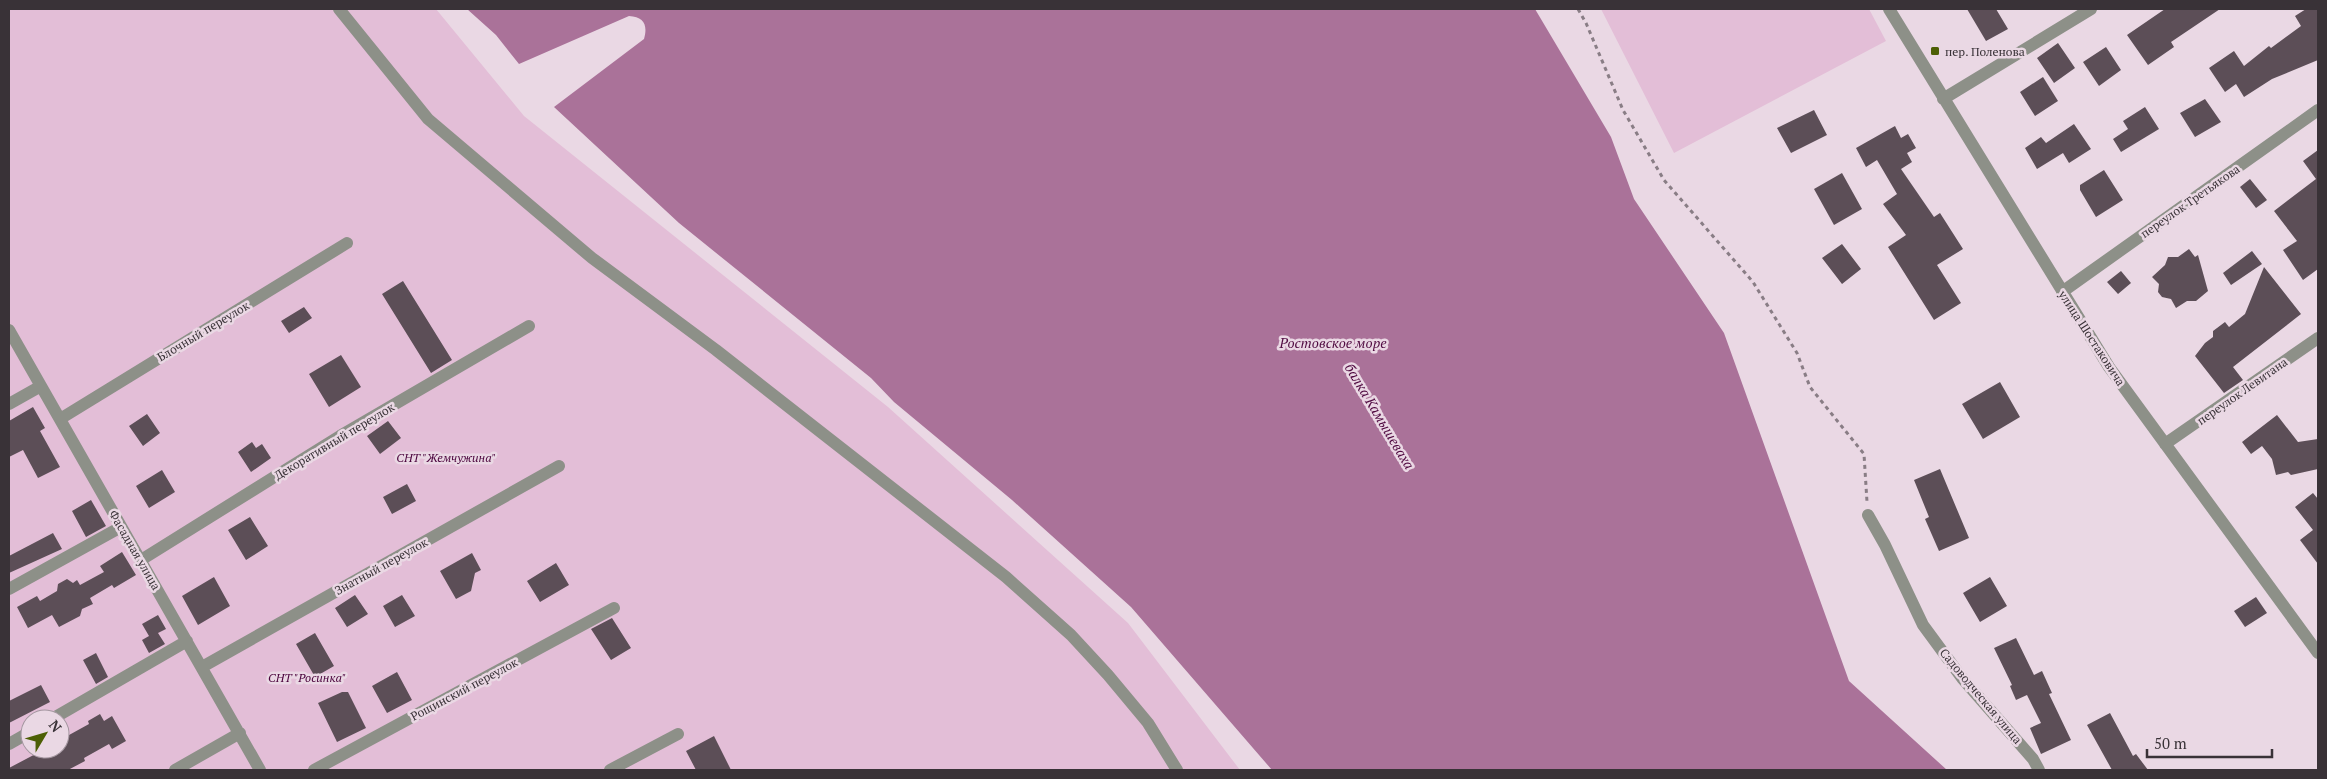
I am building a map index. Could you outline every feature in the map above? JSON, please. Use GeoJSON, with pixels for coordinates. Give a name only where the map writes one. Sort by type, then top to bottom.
{"type":"FeatureCollection","features":[{"type":"Feature","properties":{"kind":"street"},"geometry":{"type":"LineString","coordinates":[[339,9],[435,126],[592,258],[716,350],[998,571],[1071,635],[1108,675],[1148,723],[1177,770]]}},
{"type":"Feature","properties":{"kind":"street","name":"улица Шостаковича"},"geometry":{"type":"LineString","coordinates":[[1889,9],[2109,367],[2165,444],[2313,635],[2318,653]]}},
{"type":"Feature","properties":{"kind":"street"},"geometry":{"type":"LineString","coordinates":[[1943,99],[2091,9]]}},
{"type":"Feature","properties":{"kind":"street","name":"переулок Третьякова"},"geometry":{"type":"LineString","coordinates":[[2062,292],[2318,110]]}},
{"type":"Feature","properties":{"kind":"street","name":"Блочный переулок"},"geometry":{"type":"LineString","coordinates":[[60,419],[347,243]]}},
{"type":"Feature","properties":{"kind":"street","name":"Декоративный переулок"},"geometry":{"type":"LineString","coordinates":[[141,560],[340,436],[530,326]]}},
{"type":"Feature","properties":{"kind":"street","name":"Фасадная улица"},"geometry":{"type":"LineString","coordinates":[[9,330],[260,770]]}},
{"type":"Feature","properties":{"kind":"street","name":"переулок Левитана"},"geometry":{"type":"LineString","coordinates":[[2165,444],[2318,338]]}},
{"type":"Feature","properties":{"kind":"street"},"geometry":{"type":"LineString","coordinates":[[9,404],[41,386]]}},
{"type":"Feature","properties":{"kind":"street","name":"Знатный переулок"},"geometry":{"type":"LineString","coordinates":[[202,667],[559,466]]}},
{"type":"Feature","properties":{"kind":"street","name":"Садоводческая улица"},"geometry":{"type":"LineString","coordinates":[[1868,515],[1922,625],[1962,678],[2034,759],[2039,770]]}},
{"type":"Feature","properties":{"kind":"street"},"geometry":{"type":"LineString","coordinates":[[9,589],[121,526]]}},
{"type":"Feature","properties":{"kind":"street","name":"Рощинский переулок"},"geometry":{"type":"LineString","coordinates":[[314,770],[614,608]]}},
{"type":"Feature","properties":{"kind":"street"},"geometry":{"type":"LineString","coordinates":[[69,709],[187,641]]}},
{"type":"Feature","properties":{"kind":"street"},"geometry":{"type":"LineString","coordinates":[[175,770],[240,733]]}},
{"type":"Feature","properties":{"kind":"street"},"geometry":{"type":"LineString","coordinates":[[610,770],[678,734]]}},
{"type":"Feature","properties":{"kind":"street"},"geometry":{"type":"LineString","coordinates":[[9,744],[20,738]]}},
{"type":"Feature","properties":{"kind":"path"},"geometry":{"type":"LineString","coordinates":[[1578,9],[1586,23],[1623,110],[1664,180],[1753,282],[1797,353],[1810,387],[1864,454],[1868,515]]}},
{"type":"Feature","properties":{"kind":"green space"},"geometry":{"type":"Polygon","coordinates":[[[9,9],[436,9],[524,116],[888,407],[1128,623],[1240,770],[9,770],[9,9]]]}},
{"type":"Feature","properties":{"kind":"green space"},"geometry":{"type":"Polygon","coordinates":[[[1601,9],[1869,9],[1886,41],[1674,153],[1601,9]]]}},
{"type":"Feature","properties":{"kind":"water","name":"Ростовское море"},"geometry":{"type":"Polygon","coordinates":[[[467,9],[1535,9],[1611,137],[1634,199],[1724,333],[1849,681],[1947,770],[1272,770],[1131,607],[1012,500],[894,402],[871,378],[679,223],[554,107],[644,39],[645,26],[641,20],[629,16],[519,64],[496,35],[467,9]]]}},
{"type":"Feature","properties":{"kind":"building"},"geometry":{"type":"Polygon","coordinates":[[[1967,9],[1996,9],[2008,29],[1986,41],[1967,9]]]}},
{"type":"Feature","properties":{"kind":"building"},"geometry":{"type":"Polygon","coordinates":[[[2165,9],[2220,9],[2171,42],[2174,47],[2148,65],[2127,35],[2165,9]]]}},
{"type":"Feature","properties":{"kind":"building"},"geometry":{"type":"Polygon","coordinates":[[[2306,9],[2318,9],[2318,60],[2272,79],[2244,97],[2236,84],[2225,92],[2209,68],[2234,51],[2244,66],[2269,46],[2271,48],[2301,26],[2295,16],[2306,9]]]}},
{"type":"Feature","properties":{"kind":"building"},"geometry":{"type":"Polygon","coordinates":[[[2058,43],[2075,68],[2054,83],[2037,58],[2058,43]]]}},
{"type":"Feature","properties":{"kind":"building"},"geometry":{"type":"Polygon","coordinates":[[[2106,47],[2121,70],[2099,86],[2083,62],[2106,47]]]}},
{"type":"Feature","properties":{"kind":"building"},"geometry":{"type":"Polygon","coordinates":[[[2043,77],[2058,101],[2035,116],[2020,92],[2043,77]]]}},
{"type":"Feature","properties":{"kind":"building"},"geometry":{"type":"Polygon","coordinates":[[[2205,99],[2221,122],[2195,137],[2180,113],[2205,99]]]}},
{"type":"Feature","properties":{"kind":"building"},"geometry":{"type":"Polygon","coordinates":[[[2145,107],[2159,129],[2121,152],[2113,139],[2128,129],[2123,121],[2145,107]]]}},
{"type":"Feature","properties":{"kind":"building"},"geometry":{"type":"Polygon","coordinates":[[[1814,110],[1827,135],[1791,153],[1777,128],[1814,110]]]}},
{"type":"Feature","properties":{"kind":"building"},"geometry":{"type":"Polygon","coordinates":[[[2074,124],[2091,149],[2069,163],[2063,153],[2037,169],[2025,148],[2041,137],[2046,143],[2074,124]]]}},
{"type":"Feature","properties":{"kind":"building"},"geometry":{"type":"Polygon","coordinates":[[[1895,126],[1901,138],[1908,134],[1916,148],[1907,153],[1912,162],[1901,169],[1934,217],[1940,213],[1963,249],[1937,265],[1961,303],[1934,320],[1888,247],[1906,235],[1883,204],[1897,194],[1877,160],[1866,167],[1856,148],[1895,126]]]}},
{"type":"Feature","properties":{"kind":"building"},"geometry":{"type":"Polygon","coordinates":[[[2318,150],[2318,269],[2303,280],[2283,250],[2297,241],[2274,211],[2316,179],[2303,161],[2318,150]]]}},
{"type":"Feature","properties":{"kind":"building"},"geometry":{"type":"Polygon","coordinates":[[[2104,170],[2123,200],[2096,217],[2080,190],[2080,185],[2104,170]]]}},
{"type":"Feature","properties":{"kind":"building"},"geometry":{"type":"Polygon","coordinates":[[[1842,173],[1862,209],[1834,225],[1814,189],[1842,173]]]}},
{"type":"Feature","properties":{"kind":"building"},"geometry":{"type":"Polygon","coordinates":[[[2250,179],[2267,200],[2256,208],[2240,187],[2250,179]]]}},
{"type":"Feature","properties":{"kind":"building"},"geometry":{"type":"Polygon","coordinates":[[[1842,244],[1861,269],[1842,284],[1822,258],[1842,244]]]}},
{"type":"Feature","properties":{"kind":"building"},"geometry":{"type":"Polygon","coordinates":[[[2189,249],[2195,257],[2198,255],[2208,291],[2196,301],[2187,301],[2176,308],[2171,299],[2162,297],[2158,292],[2159,284],[2152,277],[2165,265],[2168,257],[2178,257],[2189,249]]]}},
{"type":"Feature","properties":{"kind":"building"},"geometry":{"type":"Polygon","coordinates":[[[2252,251],[2262,264],[2231,285],[2223,273],[2252,251]]]}},
{"type":"Feature","properties":{"kind":"building"},"geometry":{"type":"Polygon","coordinates":[[[2264,267],[2301,314],[2233,367],[2243,380],[2224,393],[2195,356],[2205,343],[2213,337],[2213,331],[2225,322],[2229,327],[2245,314],[2264,267]]]}},
{"type":"Feature","properties":{"kind":"building"},"geometry":{"type":"Polygon","coordinates":[[[2121,271],[2131,283],[2118,294],[2107,282],[2121,271]]]}},
{"type":"Feature","properties":{"kind":"building"},"geometry":{"type":"Polygon","coordinates":[[[403,281],[452,360],[431,373],[382,294],[403,281]]]}},
{"type":"Feature","properties":{"kind":"building"},"geometry":{"type":"Polygon","coordinates":[[[304,307],[312,318],[289,333],[281,321],[304,307]]]}},
{"type":"Feature","properties":{"kind":"building"},"geometry":{"type":"Polygon","coordinates":[[[341,355],[361,387],[329,407],[309,374],[341,355]]]}},
{"type":"Feature","properties":{"kind":"building"},"geometry":{"type":"Polygon","coordinates":[[[2000,382],[2020,417],[1983,439],[1962,404],[2000,382]]]}},
{"type":"Feature","properties":{"kind":"building"},"geometry":{"type":"Polygon","coordinates":[[[33,407],[45,428],[40,431],[60,467],[38,478],[23,450],[9,457],[9,421],[33,407]]]}},
{"type":"Feature","properties":{"kind":"building"},"geometry":{"type":"Polygon","coordinates":[[[147,414],[160,433],[143,446],[129,426],[147,414]]]}},
{"type":"Feature","properties":{"kind":"building"},"geometry":{"type":"Polygon","coordinates":[[[2277,415],[2298,442],[2318,439],[2318,469],[2291,475],[2288,472],[2276,475],[2272,459],[2262,446],[2251,454],[2242,442],[2277,415]]]}},
{"type":"Feature","properties":{"kind":"building"},"geometry":{"type":"Polygon","coordinates":[[[388,421],[401,438],[380,454],[367,436],[388,421]]]}},
{"type":"Feature","properties":{"kind":"building"},"geometry":{"type":"Polygon","coordinates":[[[252,442],[256,448],[262,444],[271,458],[251,472],[238,452],[252,442]]]}},
{"type":"Feature","properties":{"kind":"building"},"geometry":{"type":"Polygon","coordinates":[[[1940,469],[1969,538],[1939,551],[1925,519],[1929,517],[1914,480],[1940,469]]]}},
{"type":"Feature","properties":{"kind":"building"},"geometry":{"type":"Polygon","coordinates":[[[162,470],[175,492],[149,508],[136,486],[162,470]]]}},
{"type":"Feature","properties":{"kind":"building"},"geometry":{"type":"Polygon","coordinates":[[[407,484],[416,501],[392,514],[383,497],[407,484]]]}},
{"type":"Feature","properties":{"kind":"building"},"geometry":{"type":"Polygon","coordinates":[[[2313,493],[2318,499],[2318,564],[2300,540],[2313,530],[2295,507],[2313,493]]]}},
{"type":"Feature","properties":{"kind":"building"},"geometry":{"type":"Polygon","coordinates":[[[91,500],[106,526],[86,537],[72,511],[91,500]]]}},
{"type":"Feature","properties":{"kind":"building"},"geometry":{"type":"Polygon","coordinates":[[[250,517],[268,546],[246,560],[228,530],[250,517]]]}},
{"type":"Feature","properties":{"kind":"building"},"geometry":{"type":"Polygon","coordinates":[[[53,533],[62,549],[9,573],[9,556],[53,533]]]}},
{"type":"Feature","properties":{"kind":"building"},"geometry":{"type":"Polygon","coordinates":[[[122,552],[136,575],[114,588],[112,585],[90,598],[93,604],[82,609],[80,616],[59,627],[52,615],[28,628],[17,607],[37,596],[40,601],[57,591],[58,584],[67,579],[73,583],[77,580],[80,585],[104,572],[100,566],[122,552]]]}},
{"type":"Feature","properties":{"kind":"building"},"geometry":{"type":"Polygon","coordinates":[[[472,553],[481,570],[475,573],[471,591],[456,599],[440,571],[472,553]]]}},
{"type":"Feature","properties":{"kind":"building"},"geometry":{"type":"Polygon","coordinates":[[[556,563],[569,585],[540,602],[527,581],[556,563]]]}},
{"type":"Feature","properties":{"kind":"building"},"geometry":{"type":"Polygon","coordinates":[[[214,577],[230,606],[198,625],[182,596],[214,577]]]}},
{"type":"Feature","properties":{"kind":"building"},"geometry":{"type":"Polygon","coordinates":[[[1990,577],[2007,606],[1980,622],[1963,593],[1990,577]]]}},
{"type":"Feature","properties":{"kind":"building"},"geometry":{"type":"Polygon","coordinates":[[[355,595],[368,614],[347,627],[335,608],[355,595]]]}},
{"type":"Feature","properties":{"kind":"building"},"geometry":{"type":"Polygon","coordinates":[[[402,595],[415,616],[395,627],[383,606],[402,595]]]}},
{"type":"Feature","properties":{"kind":"building"},"geometry":{"type":"Polygon","coordinates":[[[2256,597],[2267,613],[2245,627],[2234,611],[2256,597]]]}},
{"type":"Feature","properties":{"kind":"building"},"geometry":{"type":"Polygon","coordinates":[[[158,615],[166,629],[158,633],[165,644],[149,653],[142,640],[149,636],[142,624],[158,615]]]}},
{"type":"Feature","properties":{"kind":"building"},"geometry":{"type":"Polygon","coordinates":[[[612,618],[631,648],[611,660],[591,629],[612,618]]]}},
{"type":"Feature","properties":{"kind":"building"},"geometry":{"type":"Polygon","coordinates":[[[315,633],[334,666],[315,677],[296,644],[315,633]]]}},
{"type":"Feature","properties":{"kind":"building"},"geometry":{"type":"Polygon","coordinates":[[[2016,638],[2034,675],[2042,671],[2052,693],[2049,694],[2071,740],[2041,754],[2030,728],[2041,723],[2027,695],[2016,700],[2010,686],[2012,685],[1994,648],[2016,638]]]}},
{"type":"Feature","properties":{"kind":"building"},"geometry":{"type":"Polygon","coordinates":[[[96,653],[108,677],[96,684],[83,660],[96,653]]]}},
{"type":"Feature","properties":{"kind":"building"},"geometry":{"type":"Polygon","coordinates":[[[397,672],[412,700],[387,713],[372,686],[397,672]]]}},
{"type":"Feature","properties":{"kind":"building"},"geometry":{"type":"Polygon","coordinates":[[[41,685],[50,702],[36,709],[20,709],[20,717],[9,723],[9,701],[41,685]]]}},
{"type":"Feature","properties":{"kind":"building"},"geometry":{"type":"Polygon","coordinates":[[[342,692],[348,692],[366,728],[337,742],[318,703],[342,692]]]}},
{"type":"Feature","properties":{"kind":"building"},"geometry":{"type":"Polygon","coordinates":[[[2110,713],[2133,756],[2136,754],[2148,770],[2112,770],[2087,725],[2110,713]]]}},
{"type":"Feature","properties":{"kind":"building"},"geometry":{"type":"Polygon","coordinates":[[[100,714],[104,721],[112,716],[126,741],[112,749],[109,744],[84,758],[85,761],[68,770],[9,770],[9,768],[26,759],[70,759],[70,734],[89,724],[88,721],[100,714]]]}},
{"type":"Feature","properties":{"kind":"building"},"geometry":{"type":"Polygon","coordinates":[[[714,736],[731,770],[696,770],[686,751],[714,736]]]}},
{"type":"Feature","properties":{"kind":"place","name":"пер. Поленова"},"geometry":{"type":"Point","coordinates":[1935,51]}},
{"type":"Feature","properties":{"kind":"water label","name":"балка Камышеваха"},"geometry":{"type":"Point","coordinates":[1380,416]}},
{"type":"Feature","properties":{"kind":"park label","name":"СНТ \"Жемчужина\""},"geometry":{"type":"Point","coordinates":[446,457]}},
{"type":"Feature","properties":{"kind":"park label","name":"СНТ \"Росинка\""},"geometry":{"type":"Point","coordinates":[307,677]}}]}
